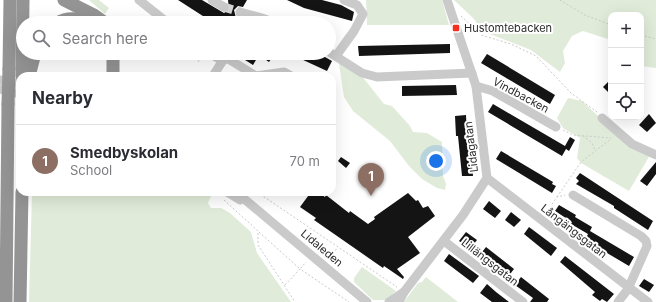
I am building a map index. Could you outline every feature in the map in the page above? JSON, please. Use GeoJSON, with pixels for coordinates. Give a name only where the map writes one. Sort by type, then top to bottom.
{"type":"FeatureCollection","features":[{"type":"Feature","properties":{"kind":"highway"},"geometry":{"type":"LineString","coordinates":[[6,302],[10,0]]}},
{"type":"Feature","properties":{"kind":"highway"},"geometry":{"type":"LineString","coordinates":[[23,0],[24,16]]}},
{"type":"Feature","properties":{"kind":"highway"},"geometry":{"type":"LineString","coordinates":[[64,0],[95,16]]}},
{"type":"Feature","properties":{"kind":"highway"},"geometry":{"type":"LineString","coordinates":[[25,60],[26,72]]}},
{"type":"Feature","properties":{"kind":"highway"},"geometry":{"type":"LineString","coordinates":[[27,72],[32,60]]}},
{"type":"Feature","properties":{"kind":"highway"},"geometry":{"type":"LineString","coordinates":[[113,60],[113,72]]}},
{"type":"Feature","properties":{"kind":"highway"},"geometry":{"type":"LineString","coordinates":[[122,60],[122,72]]}},
{"type":"Feature","properties":{"kind":"highway"},"geometry":{"type":"LineString","coordinates":[[20,302],[22,196]]}},
{"type":"Feature","properties":{"kind":"highway"},"geometry":{"type":"LineString","coordinates":[[0,278],[6,302]]}},
{"type":"Feature","properties":{"kind":"street"},"geometry":{"type":"LineString","coordinates":[[139,0],[159,16]]}},
{"type":"Feature","properties":{"kind":"street"},"geometry":{"type":"LineString","coordinates":[[212,0],[224,7]]}},
{"type":"Feature","properties":{"kind":"street"},"geometry":{"type":"LineString","coordinates":[[336,50],[354,31],[363,14],[358,5],[344,0]]}},
{"type":"Feature","properties":{"kind":"street","name":"Lidagatan"},"geometry":{"type":"LineString","coordinates":[[389,302],[402,290],[444,241],[475,199],[487,178],[476,86],[447,0]]}},
{"type":"Feature","properties":{"kind":"street"},"geometry":{"type":"LineString","coordinates":[[246,16],[244,14],[257,16]]}},
{"type":"Feature","properties":{"kind":"street"},"geometry":{"type":"LineString","coordinates":[[336,57],[362,73],[377,77],[472,73]]}},
{"type":"Feature","properties":{"kind":"street"},"geometry":{"type":"LineString","coordinates":[[230,60],[249,72]]}},
{"type":"Feature","properties":{"kind":"street"},"geometry":{"type":"LineString","coordinates":[[216,72],[223,61]]}},
{"type":"Feature","properties":{"kind":"street"},"geometry":{"type":"LineString","coordinates":[[0,80],[16,83]]}},
{"type":"Feature","properties":{"kind":"street","name":"Vindbacken"},"geometry":{"type":"LineString","coordinates":[[476,86],[493,91],[556,126]]}},
{"type":"Feature","properties":{"kind":"street"},"geometry":{"type":"LineString","coordinates":[[0,90],[16,93]]}},
{"type":"Feature","properties":{"kind":"street"},"geometry":{"type":"LineString","coordinates":[[602,118],[632,144],[656,155]]}},
{"type":"Feature","properties":{"kind":"street","name":"Långängsgatan"},"geometry":{"type":"LineString","coordinates":[[487,178],[628,289],[648,302]]}},
{"type":"Feature","properties":{"kind":"street"},"geometry":{"type":"LineString","coordinates":[[573,194],[641,236],[646,241],[647,246],[628,289],[618,302]]}},
{"type":"Feature","properties":{"kind":"street","name":"Lidaleden"},"geometry":{"type":"LineString","coordinates":[[233,196],[261,214]]}},
{"type":"Feature","properties":{"kind":"street","name":"Lidaleden"},"geometry":{"type":"LineString","coordinates":[[241,196],[367,302]]}},
{"type":"Feature","properties":{"kind":"street","name":"Lillängsgatan"},"geometry":{"type":"LineString","coordinates":[[444,241],[522,302]]}},
{"type":"Feature","properties":{"kind":"street","name":"Lidagatan"},"geometry":{"type":"LineString","coordinates":[[399,302],[402,290]]}},
{"type":"Feature","properties":{"kind":"path"},"geometry":{"type":"LineString","coordinates":[[560,0],[585,15],[608,24]]}},
{"type":"Feature","properties":{"kind":"path"},"geometry":{"type":"LineString","coordinates":[[463,22],[461,15],[481,35],[511,44],[536,56],[571,93],[585,102],[602,118]]}},
{"type":"Feature","properties":{"kind":"path"},"geometry":{"type":"LineString","coordinates":[[644,36],[656,39]]}},
{"type":"Feature","properties":{"kind":"path"},"geometry":{"type":"LineString","coordinates":[[541,221],[581,162],[612,138],[573,135],[556,126]]}},
{"type":"Feature","properties":{"kind":"path"},"geometry":{"type":"LineString","coordinates":[[583,136],[592,143],[595,150]]}},
{"type":"Feature","properties":{"kind":"path"},"geometry":{"type":"LineString","coordinates":[[557,197],[573,194]]}},
{"type":"Feature","properties":{"kind":"path"},"geometry":{"type":"LineString","coordinates":[[219,196],[300,269],[349,302]]}},
{"type":"Feature","properties":{"kind":"path"},"geometry":{"type":"LineString","coordinates":[[263,196],[402,290]]}},
{"type":"Feature","properties":{"kind":"path"},"geometry":{"type":"LineString","coordinates":[[258,231],[258,245],[295,302]]}},
{"type":"Feature","properties":{"kind":"path"},"geometry":{"type":"LineString","coordinates":[[315,250],[322,248],[332,252],[338,248]]}},
{"type":"Feature","properties":{"kind":"path"},"geometry":{"type":"LineString","coordinates":[[284,285],[307,260]]}},
{"type":"Feature","properties":{"kind":"green space"},"geometry":{"type":"Polygon","coordinates":[[[89,0],[99,0],[109,8],[105,14],[89,0]]]}},
{"type":"Feature","properties":{"kind":"green space"},"geometry":{"type":"Polygon","coordinates":[[[366,0],[442,0],[449,25],[367,25],[366,0]]]}},
{"type":"Feature","properties":{"kind":"green space"},"geometry":{"type":"Polygon","coordinates":[[[454,0],[656,0],[656,68],[644,66],[644,12],[608,12],[608,39],[583,31],[572,36],[563,51],[565,63],[560,72],[531,50],[482,31],[474,19],[454,0]]]}},
{"type":"Feature","properties":{"kind":"green space"},"geometry":{"type":"Polygon","coordinates":[[[339,64],[342,64],[361,75],[384,104],[392,106],[410,126],[413,132],[427,133],[442,142],[443,176],[446,184],[445,190],[437,188],[422,179],[409,166],[390,141],[353,111],[344,97],[339,64]]]}},
{"type":"Feature","properties":{"kind":"green space"},"geometry":{"type":"Polygon","coordinates":[[[568,98],[582,101],[599,117],[650,155],[629,191],[581,163],[577,158],[580,138],[563,128],[557,118],[568,98]]]}},
{"type":"Feature","properties":{"kind":"green space"},"geometry":{"type":"Polygon","coordinates":[[[32,196],[211,196],[208,203],[211,208],[221,208],[230,213],[251,232],[257,253],[291,302],[29,302],[32,196]]]}},
{"type":"Feature","properties":{"kind":"green space"},"geometry":{"type":"Polygon","coordinates":[[[362,267],[396,291],[386,300],[373,300],[354,282],[354,278],[362,267]]]}},
{"type":"Feature","properties":{"kind":"green space"},"geometry":{"type":"Polygon","coordinates":[[[426,277],[458,302],[404,302],[418,283],[422,282],[426,277]]]}},
{"type":"Feature","properties":{"kind":"building"},"geometry":{"type":"Polygon","coordinates":[[[178,0],[202,0],[224,13],[229,10],[228,0],[247,0],[243,7],[238,6],[234,10],[236,16],[203,16],[178,0]]]}},
{"type":"Feature","properties":{"kind":"building"},"geometry":{"type":"Polygon","coordinates":[[[287,0],[322,0],[341,5],[354,12],[352,21],[304,8],[287,0]]]}},
{"type":"Feature","properties":{"kind":"building"},"geometry":{"type":"Polygon","coordinates":[[[450,44],[450,53],[359,56],[358,46],[450,44]]]}},
{"type":"Feature","properties":{"kind":"building"},"geometry":{"type":"Polygon","coordinates":[[[487,54],[555,95],[550,104],[481,63],[487,54]]]}},
{"type":"Feature","properties":{"kind":"building"},"geometry":{"type":"Polygon","coordinates":[[[245,60],[256,60],[253,65],[245,60]]]}},
{"type":"Feature","properties":{"kind":"building"},"geometry":{"type":"Polygon","coordinates":[[[303,60],[330,60],[332,61],[327,71],[303,60]]]}},
{"type":"Feature","properties":{"kind":"building"},"geometry":{"type":"Polygon","coordinates":[[[608,82],[608,92],[603,87],[608,82]]]}},
{"type":"Feature","properties":{"kind":"building"},"geometry":{"type":"Polygon","coordinates":[[[456,85],[457,95],[402,96],[402,86],[456,85]]]}},
{"type":"Feature","properties":{"kind":"building"},"geometry":{"type":"Polygon","coordinates":[[[493,104],[565,146],[570,137],[575,140],[569,151],[566,149],[562,156],[488,112],[493,104]]]}},
{"type":"Feature","properties":{"kind":"building"},"geometry":{"type":"Polygon","coordinates":[[[649,114],[656,123],[647,132],[639,125],[649,114]]]}},
{"type":"Feature","properties":{"kind":"building"},"geometry":{"type":"Polygon","coordinates":[[[466,115],[467,135],[469,135],[473,176],[462,176],[458,136],[456,136],[455,116],[466,115]]]}},
{"type":"Feature","properties":{"kind":"building"},"geometry":{"type":"Polygon","coordinates":[[[501,151],[553,182],[552,184],[556,186],[552,193],[496,159],[501,151]]]}},
{"type":"Feature","properties":{"kind":"building"},"geometry":{"type":"Polygon","coordinates":[[[341,157],[350,163],[346,168],[338,161],[341,157]]]}},
{"type":"Feature","properties":{"kind":"building"},"geometry":{"type":"Polygon","coordinates":[[[656,162],[656,174],[647,186],[640,181],[656,162]]]}},
{"type":"Feature","properties":{"kind":"building"},"geometry":{"type":"Polygon","coordinates":[[[580,173],[653,221],[648,230],[614,208],[614,206],[576,184],[579,181],[576,178],[580,173]]]}},
{"type":"Feature","properties":{"kind":"building"},"geometry":{"type":"Polygon","coordinates":[[[408,193],[416,201],[418,200],[423,208],[428,206],[435,216],[408,237],[420,253],[397,269],[404,277],[403,279],[384,266],[383,268],[314,220],[316,218],[300,207],[308,196],[327,196],[349,213],[350,211],[368,224],[375,219],[374,217],[408,193]]]}},
{"type":"Feature","properties":{"kind":"building"},"geometry":{"type":"Polygon","coordinates":[[[489,201],[501,211],[495,218],[483,209],[489,201]]]}},
{"type":"Feature","properties":{"kind":"building"},"geometry":{"type":"Polygon","coordinates":[[[559,205],[592,227],[590,231],[634,257],[629,266],[585,240],[588,234],[571,224],[572,222],[555,211],[559,205]]]}},
{"type":"Feature","properties":{"kind":"building"},"geometry":{"type":"Polygon","coordinates":[[[511,212],[521,220],[514,227],[505,220],[511,212]]]}},
{"type":"Feature","properties":{"kind":"building"},"geometry":{"type":"Polygon","coordinates":[[[529,227],[557,248],[551,256],[524,234],[529,227]]]}},
{"type":"Feature","properties":{"kind":"building"},"geometry":{"type":"Polygon","coordinates":[[[466,232],[477,240],[470,249],[459,241],[466,232]]]}},
{"type":"Feature","properties":{"kind":"building"},"geometry":{"type":"Polygon","coordinates":[[[486,247],[514,269],[507,278],[479,256],[486,247]]]}},
{"type":"Feature","properties":{"kind":"building"},"geometry":{"type":"Polygon","coordinates":[[[449,254],[479,276],[473,283],[444,261],[449,254]]]}},
{"type":"Feature","properties":{"kind":"building"},"geometry":{"type":"Polygon","coordinates":[[[565,256],[614,294],[607,302],[602,299],[600,301],[592,295],[595,292],[560,262],[565,256]]]}},
{"type":"Feature","properties":{"kind":"building"},"geometry":{"type":"Polygon","coordinates":[[[521,277],[549,299],[547,302],[530,302],[533,298],[515,285],[521,277]]]}},
{"type":"Feature","properties":{"kind":"building"},"geometry":{"type":"Polygon","coordinates":[[[644,279],[654,285],[649,292],[639,286],[644,279]]]}},
{"type":"Feature","properties":{"kind":"building"},"geometry":{"type":"Polygon","coordinates":[[[487,284],[509,302],[492,302],[480,293],[487,284]]]}},
{"type":"Feature","properties":{"kind":"tunnel"},"geometry":{"type":"LineString","coordinates":[[224,7],[240,12]]}},
{"type":"Feature","properties":{"kind":"place","name":"Hustomtebacken"},"geometry":{"type":"Point","coordinates":[456,28]}},
{"type":"Feature","properties":{"kind":"place","name":"Smedbyskolan"},"geometry":{"type":"Point","coordinates":[371,196]}}]}
